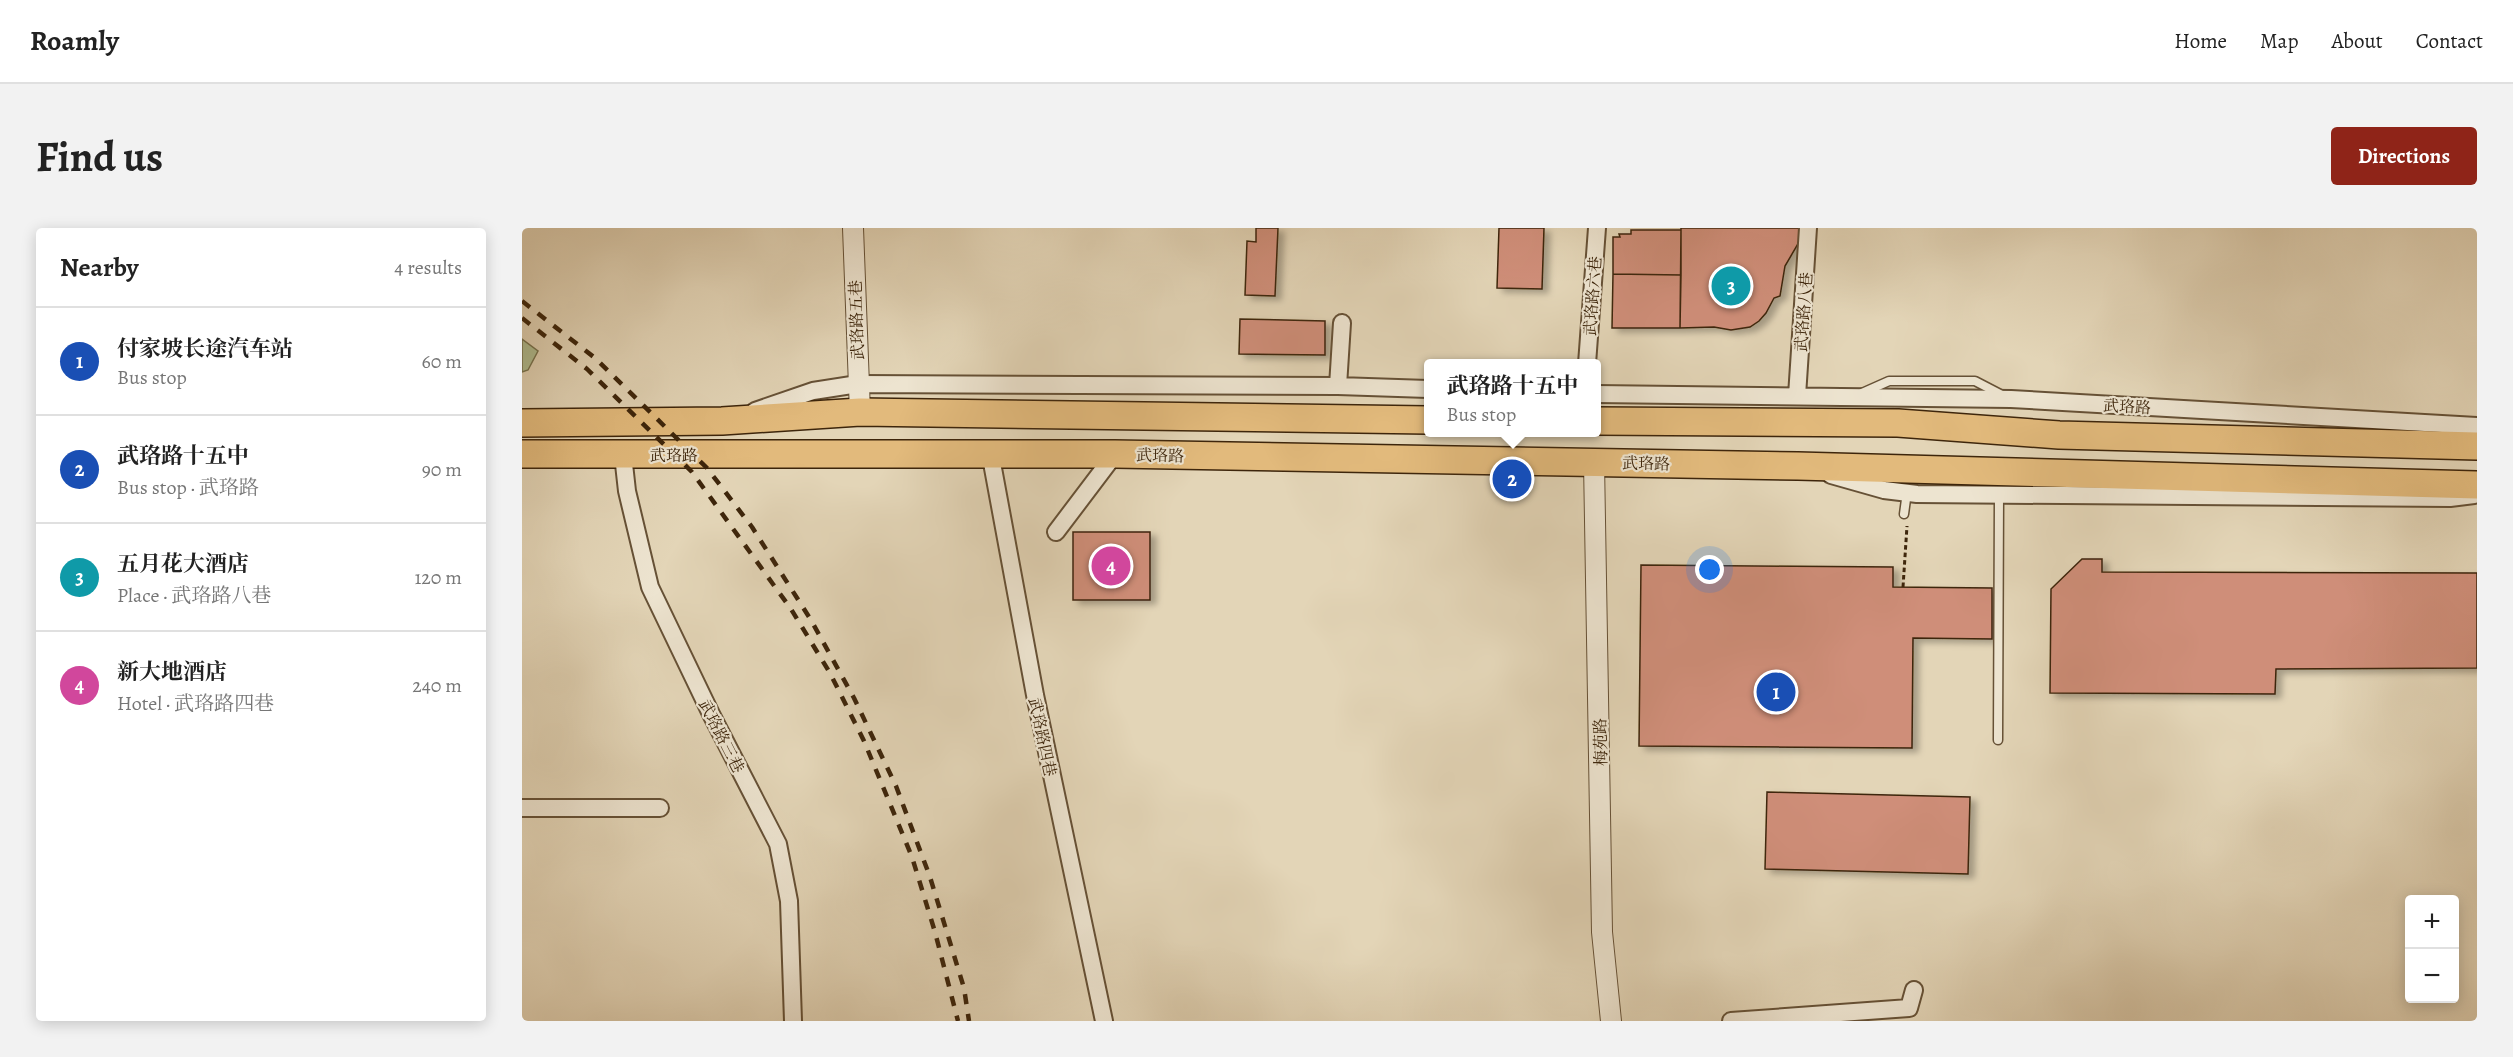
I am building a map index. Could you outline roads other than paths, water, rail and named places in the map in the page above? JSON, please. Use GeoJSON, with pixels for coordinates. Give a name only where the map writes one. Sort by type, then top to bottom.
{"type":"FeatureCollection","features":[{"type":"Feature","properties":{"kind":"highway","name":"武珞路"},"geometry":{"type":"LineString","coordinates":[[522,423],[722,421],[860,412],[1424,420]]}},
{"type":"Feature","properties":{"kind":"highway","name":"武珞路"},"geometry":{"type":"LineString","coordinates":[[1601,421],[1898,423],[2060,435],[2477,446]]}},
{"type":"Feature","properties":{"kind":"highway","name":"武珞路"},"geometry":{"type":"LineString","coordinates":[[522,454],[990,452],[1798,466],[2477,485]]}},
{"type":"Feature","properties":{"kind":"street","name":"武珞路五巷"},"geometry":{"type":"LineString","coordinates":[[853,228],[860,412]]}},
{"type":"Feature","properties":{"kind":"street","name":"武珞路六巷"},"geometry":{"type":"LineString","coordinates":[[1587,359],[1597,228]]}},
{"type":"Feature","properties":{"kind":"street","name":"武珞路八巷"},"geometry":{"type":"LineString","coordinates":[[1797,396],[1808,228]]}},
{"type":"Feature","properties":{"kind":"street"},"geometry":{"type":"LineString","coordinates":[[1338,386],[1342,323]]}},
{"type":"Feature","properties":{"kind":"street","name":"武珞路"},"geometry":{"type":"LineString","coordinates":[[722,421],[813,391],[858,384],[1338,386],[1424,389]]}},
{"type":"Feature","properties":{"kind":"street","name":"武珞路"},"geometry":{"type":"LineString","coordinates":[[1601,394],[2011,399],[2477,426]]}},
{"type":"Feature","properties":{"kind":"street","name":"武珞路四巷"},"geometry":{"type":"LineString","coordinates":[[990,452],[1035,695],[1104,1021]]}},
{"type":"Feature","properties":{"kind":"street"},"geometry":{"type":"LineString","coordinates":[[1056,532],[1115,454]]}},
{"type":"Feature","properties":{"kind":"street","name":"武珞路三巷"},"geometry":{"type":"LineString","coordinates":[[623,455],[627,491],[650,587],[711,714],[778,844],[789,900],[794,1021]]}},
{"type":"Feature","properties":{"kind":"street","name":"梅苑路"},"geometry":{"type":"LineString","coordinates":[[1594,462],[1602,932],[1611,1021]]}},
{"type":"Feature","properties":{"kind":"street","name":"武珞路"},"geometry":{"type":"LineString","coordinates":[[1798,466],[1884,490],[1906,492],[1999,495],[2450,498],[2477,495]]}},
{"type":"Feature","properties":{"kind":"street"},"geometry":{"type":"LineString","coordinates":[[522,808],[660,808]]}},
{"type":"Feature","properties":{"kind":"street"},"geometry":{"type":"LineString","coordinates":[[1731,1021],[1909,1008],[1914,990]]}},
{"type":"Feature","properties":{"kind":"lane"},"geometry":{"type":"LineString","coordinates":[[1904,514],[1906,492]]}},
{"type":"Feature","properties":{"kind":"lane"},"geometry":{"type":"LineString","coordinates":[[1998,740],[1999,495]]}},
{"type":"Feature","properties":{"kind":"railway"},"geometry":{"type":"LineString","coordinates":[[522,301],[595,358],[707,468],[752,527],[811,620],[854,698],[896,786],[930,877],[964,988],[969,1021]]}},
{"type":"Feature","properties":{"kind":"railway"},"geometry":{"type":"LineString","coordinates":[[522,318],[587,369],[692,472],[791,609],[830,673],[864,741],[912,857],[935,932],[958,1021]]}},
{"type":"Feature","properties":{"kind":"place","name":"五月花大酒店"},"geometry":{"type":"Point","coordinates":[1731,286]}},
{"type":"Feature","properties":{"kind":"place","name":"武珞路十五中"},"geometry":{"type":"Point","coordinates":[1512,479]}},
{"type":"Feature","properties":{"kind":"place","name":"新大地酒店"},"geometry":{"type":"Point","coordinates":[1111,566]}},
{"type":"Feature","properties":{"kind":"place","name":"付家坡长途汽车站"},"geometry":{"type":"Point","coordinates":[1776,692]}}]}
